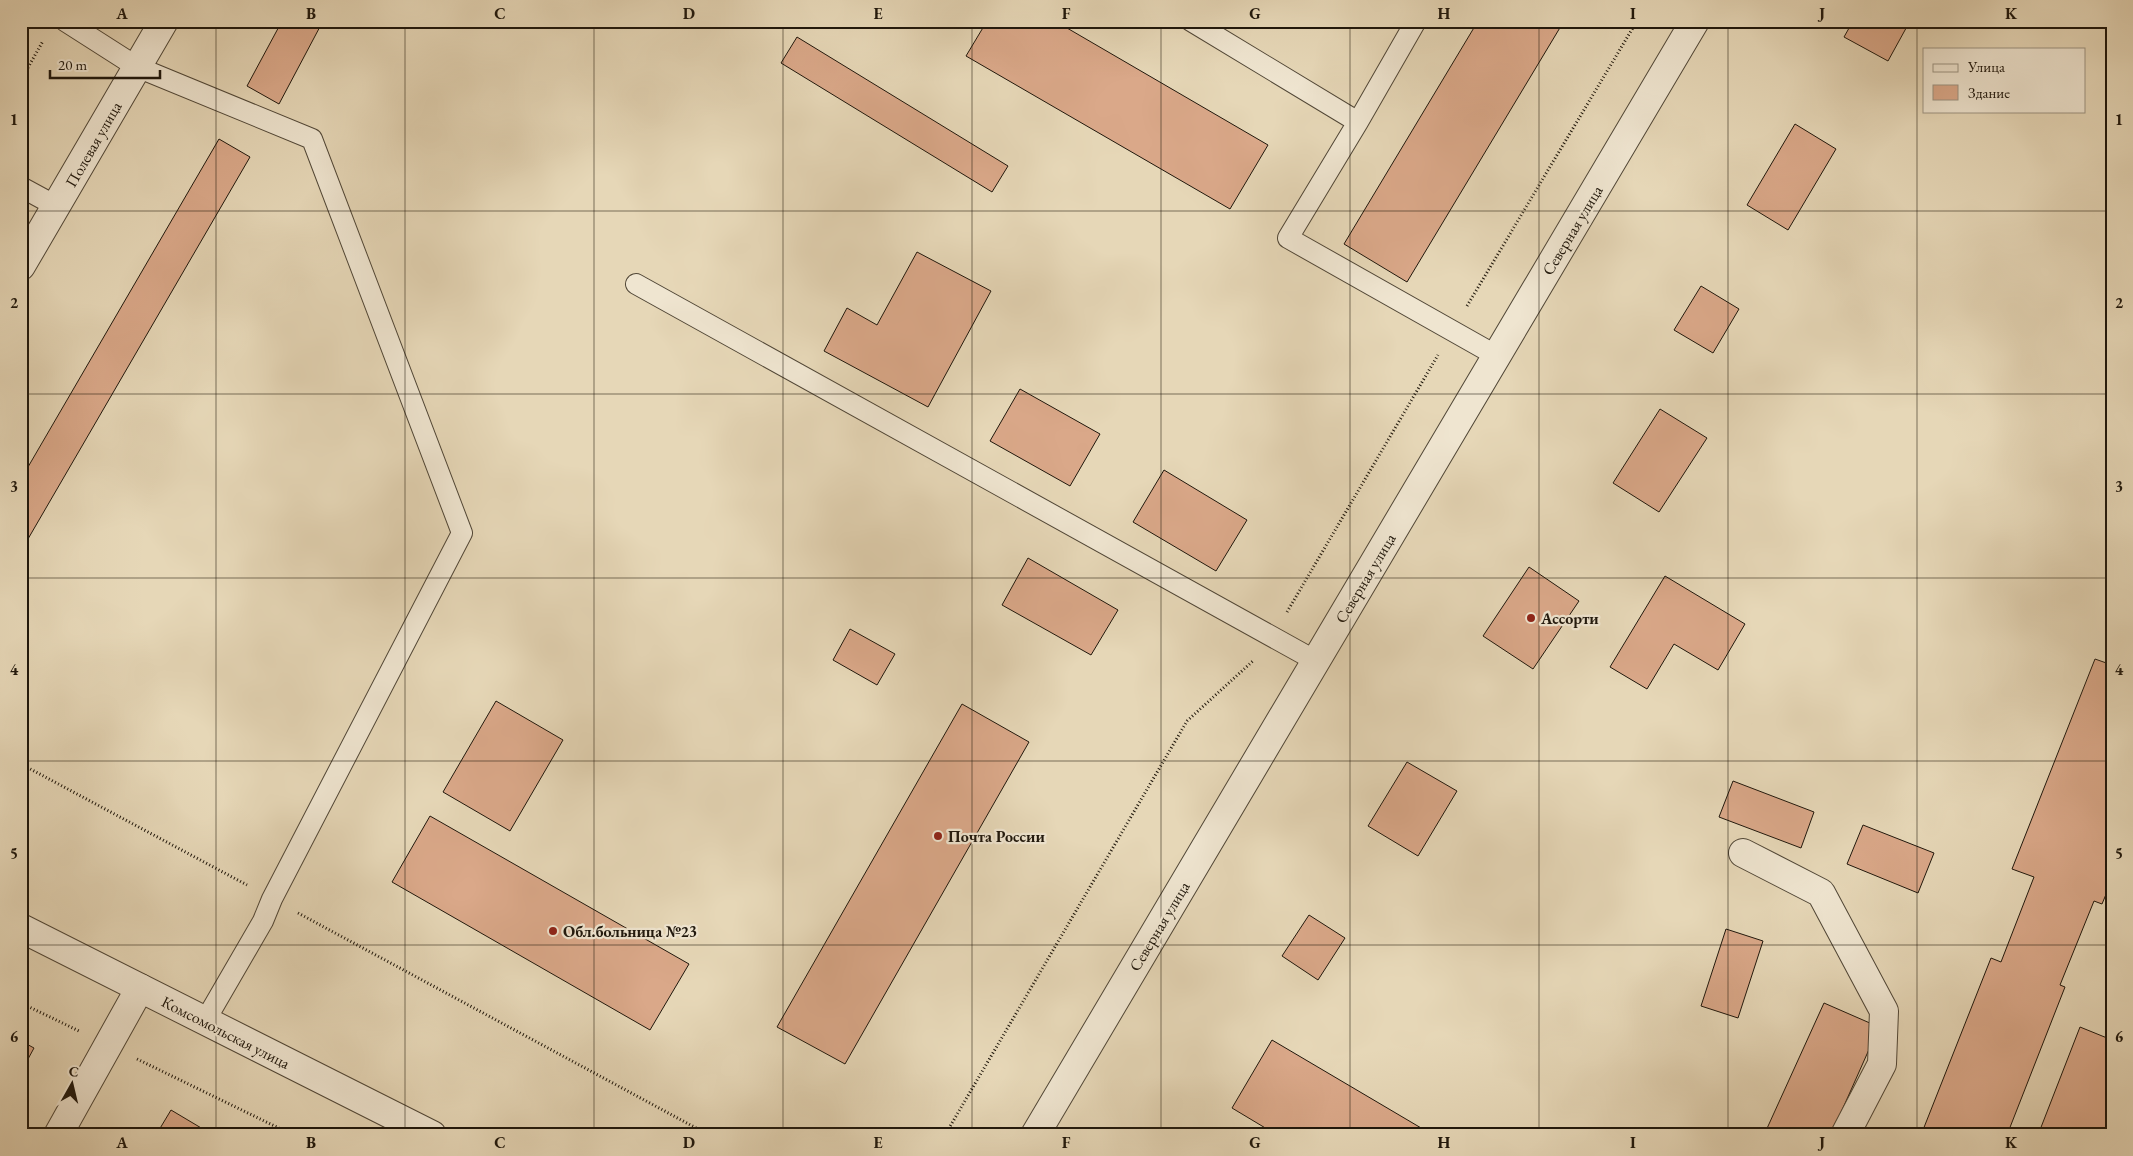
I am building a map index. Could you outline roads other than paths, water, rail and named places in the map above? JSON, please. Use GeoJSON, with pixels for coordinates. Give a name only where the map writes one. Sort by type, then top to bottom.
{"type":"FeatureCollection","features":[{"type":"Feature","properties":{"kind":"street","name":"Полевая улица"},"geometry":{"type":"LineString","coordinates":[[21,266],[164,21]]}},
{"type":"Feature","properties":{"kind":"street","name":"Северная улица"},"geometry":{"type":"LineString","coordinates":[[1035,1135],[1497,356],[1689,23]]}},
{"type":"Feature","properties":{"kind":"street"},"geometry":{"type":"LineString","coordinates":[[1743,853],[1821,893],[1884,1011],[1882,1064],[1845,1135]]}},
{"type":"Feature","properties":{"kind":"street","name":"Комсомольская улица"},"geometry":{"type":"LineString","coordinates":[[21,928],[432,1135]]}},
{"type":"Feature","properties":{"kind":"street"},"geometry":{"type":"LineString","coordinates":[[58,1135],[140,988]]}},
{"type":"Feature","properties":{"kind":"lane"},"geometry":{"type":"LineString","coordinates":[[65,21],[137,67],[312,139],[462,533],[272,899],[263,921],[205,1021]]}},
{"type":"Feature","properties":{"kind":"lane"},"geometry":{"type":"LineString","coordinates":[[1191,21],[1358,122]]}},
{"type":"Feature","properties":{"kind":"lane"},"geometry":{"type":"LineString","coordinates":[[1416,21],[1288,238],[1497,356]]}},
{"type":"Feature","properties":{"kind":"lane"},"geometry":{"type":"LineString","coordinates":[[21,187],[56,206]]}},
{"type":"Feature","properties":{"kind":"lane"},"geometry":{"type":"LineString","coordinates":[[636,284],[1316,661]]}},
{"type":"Feature","properties":{"kind":"place","name":"Ассорти"},"geometry":{"type":"Point","coordinates":[1531,618]}},
{"type":"Feature","properties":{"kind":"place","name":"Почта России"},"geometry":{"type":"Point","coordinates":[938,836]}},
{"type":"Feature","properties":{"kind":"place","name":"Обл.больница №23"},"geometry":{"type":"Point","coordinates":[553,931]}}]}
